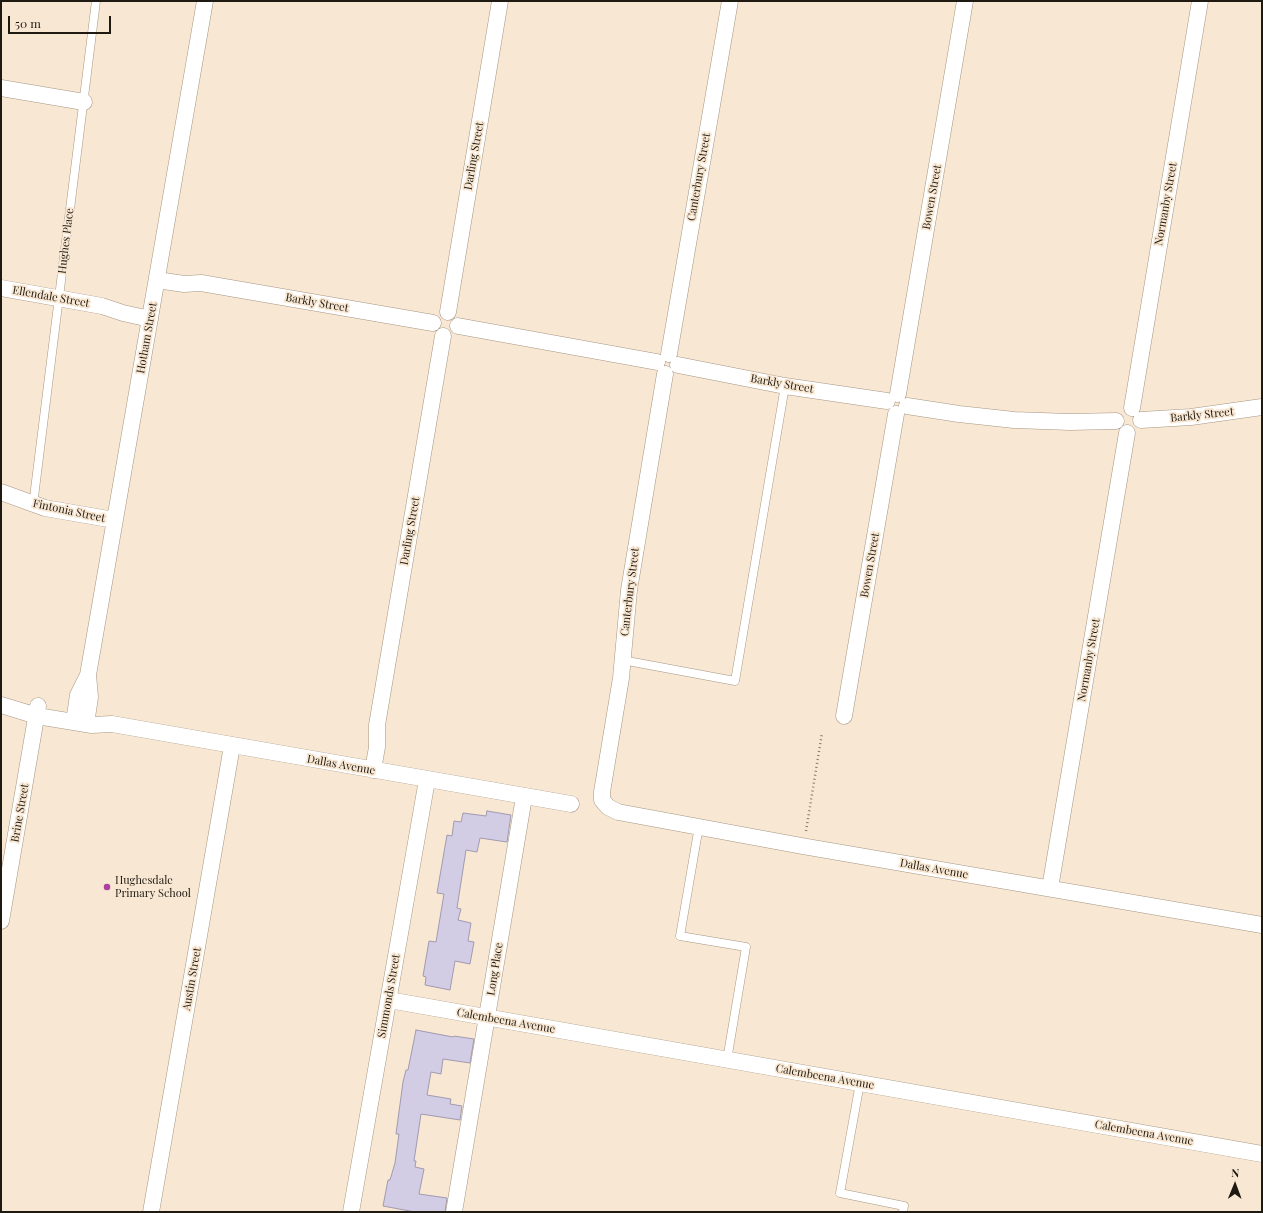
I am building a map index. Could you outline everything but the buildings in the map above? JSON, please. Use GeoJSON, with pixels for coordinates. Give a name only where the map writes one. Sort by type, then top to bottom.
{"type":"FeatureCollection","features":[{"type":"Feature","properties":{"kind":"street","name":"Hotham Street"},"geometry":{"type":"LineString","coordinates":[[80,718],[90,696],[88,675],[205,1]]}},
{"type":"Feature","properties":{"kind":"street","name":"Darling Street"},"geometry":{"type":"LineString","coordinates":[[448,312],[500,1]]}},
{"type":"Feature","properties":{"kind":"street","name":"Canterbury Street"},"geometry":{"type":"LineString","coordinates":[[608,807],[602,800],[602,792],[621,678],[629,590],[730,1]]}},
{"type":"Feature","properties":{"kind":"street","name":"Bowen Street"},"geometry":{"type":"LineString","coordinates":[[844,716],[965,1]]}},
{"type":"Feature","properties":{"kind":"street","name":"Normanby Street"},"geometry":{"type":"LineString","coordinates":[[1137,414],[1200,1]]}},
{"type":"Feature","properties":{"kind":"street"},"geometry":{"type":"LineString","coordinates":[[1,88],[84,102]]}},
{"type":"Feature","properties":{"kind":"street","name":"Barkly Street"},"geometry":{"type":"LineString","coordinates":[[158,275],[186,276],[201,283],[433,323]]}},
{"type":"Feature","properties":{"kind":"street","name":"Ellendale Street"},"geometry":{"type":"LineString","coordinates":[[1,288],[102,306],[124,305],[151,314]]}},
{"type":"Feature","properties":{"kind":"street"},"geometry":{"type":"LineString","coordinates":[[448,312],[454,315],[458,326],[454,333],[443,336],[435,330],[433,323],[436,316],[448,312]]}},
{"type":"Feature","properties":{"kind":"street","name":"Barkly Street"},"geometry":{"type":"LineString","coordinates":[[458,326],[785,386],[959,414],[1014,420],[1070,422],[1116,421]]}},
{"type":"Feature","properties":{"kind":"street","name":"Darling Street"},"geometry":{"type":"LineString","coordinates":[[369,769],[369,746],[377,725],[443,336]]}},
{"type":"Feature","properties":{"kind":"street"},"geometry":{"type":"LineString","coordinates":[[1128,407],[1137,414],[1141,424],[1136,431],[1127,432],[1120,429],[1116,421],[1120,410],[1128,407]]}},
{"type":"Feature","properties":{"kind":"street","name":"Barkly Street"},"geometry":{"type":"LineString","coordinates":[[1137,414],[1191,417],[1262,407]]}},
{"type":"Feature","properties":{"kind":"street","name":"Normanby Street"},"geometry":{"type":"LineString","coordinates":[[1050,888],[1127,432]]}},
{"type":"Feature","properties":{"kind":"street","name":"Fintonia Street"},"geometry":{"type":"LineString","coordinates":[[1,492],[33,505],[114,520]]}},
{"type":"Feature","properties":{"kind":"street","name":"Dallas Avenue"},"geometry":{"type":"LineString","coordinates":[[5,705],[30,704],[38,711],[571,804]]}},
{"type":"Feature","properties":{"kind":"street","name":"Brine Street"},"geometry":{"type":"LineString","coordinates":[[1,921],[38,711]]}},
{"type":"Feature","properties":{"kind":"street","name":"Austin Street"},"geometry":{"type":"LineString","coordinates":[[151,1212],[232,746]]}},
{"type":"Feature","properties":{"kind":"street","name":"Simmonds Street"},"geometry":{"type":"LineString","coordinates":[[351,1212],[427,780]]}},
{"type":"Feature","properties":{"kind":"street","name":"Long Place"},"geometry":{"type":"LineString","coordinates":[[454,1212],[524,797]]}},
{"type":"Feature","properties":{"kind":"street","name":"Dallas Avenue"},"geometry":{"type":"LineString","coordinates":[[608,807],[618,812],[1262,925]]}},
{"type":"Feature","properties":{"kind":"street","name":"Calembeena Avenue"},"geometry":{"type":"LineString","coordinates":[[389,1000],[1262,1154]]}},
{"type":"Feature","properties":{"kind":"lane","name":"Hughes Place"},"geometry":{"type":"LineString","coordinates":[[33,505],[96,1]]}},
{"type":"Feature","properties":{"kind":"lane"},"geometry":{"type":"LineString","coordinates":[[622,660],[735,681],[785,386]]}},
{"type":"Feature","properties":{"kind":"lane"},"geometry":{"type":"LineString","coordinates":[[699,826],[680,936],[746,947],[727,1060]]}},
{"type":"Feature","properties":{"kind":"lane"},"geometry":{"type":"LineString","coordinates":[[860,1083],[840,1194],[904,1206],[903,1212]]}},
{"type":"Feature","properties":{"kind":"path"},"geometry":{"type":"LineString","coordinates":[[806,831],[822,733]]}},
{"type":"Feature","properties":{"kind":"place","name":"Hughesdale Primary School"},"geometry":{"type":"Point","coordinates":[107,887]}}]}
